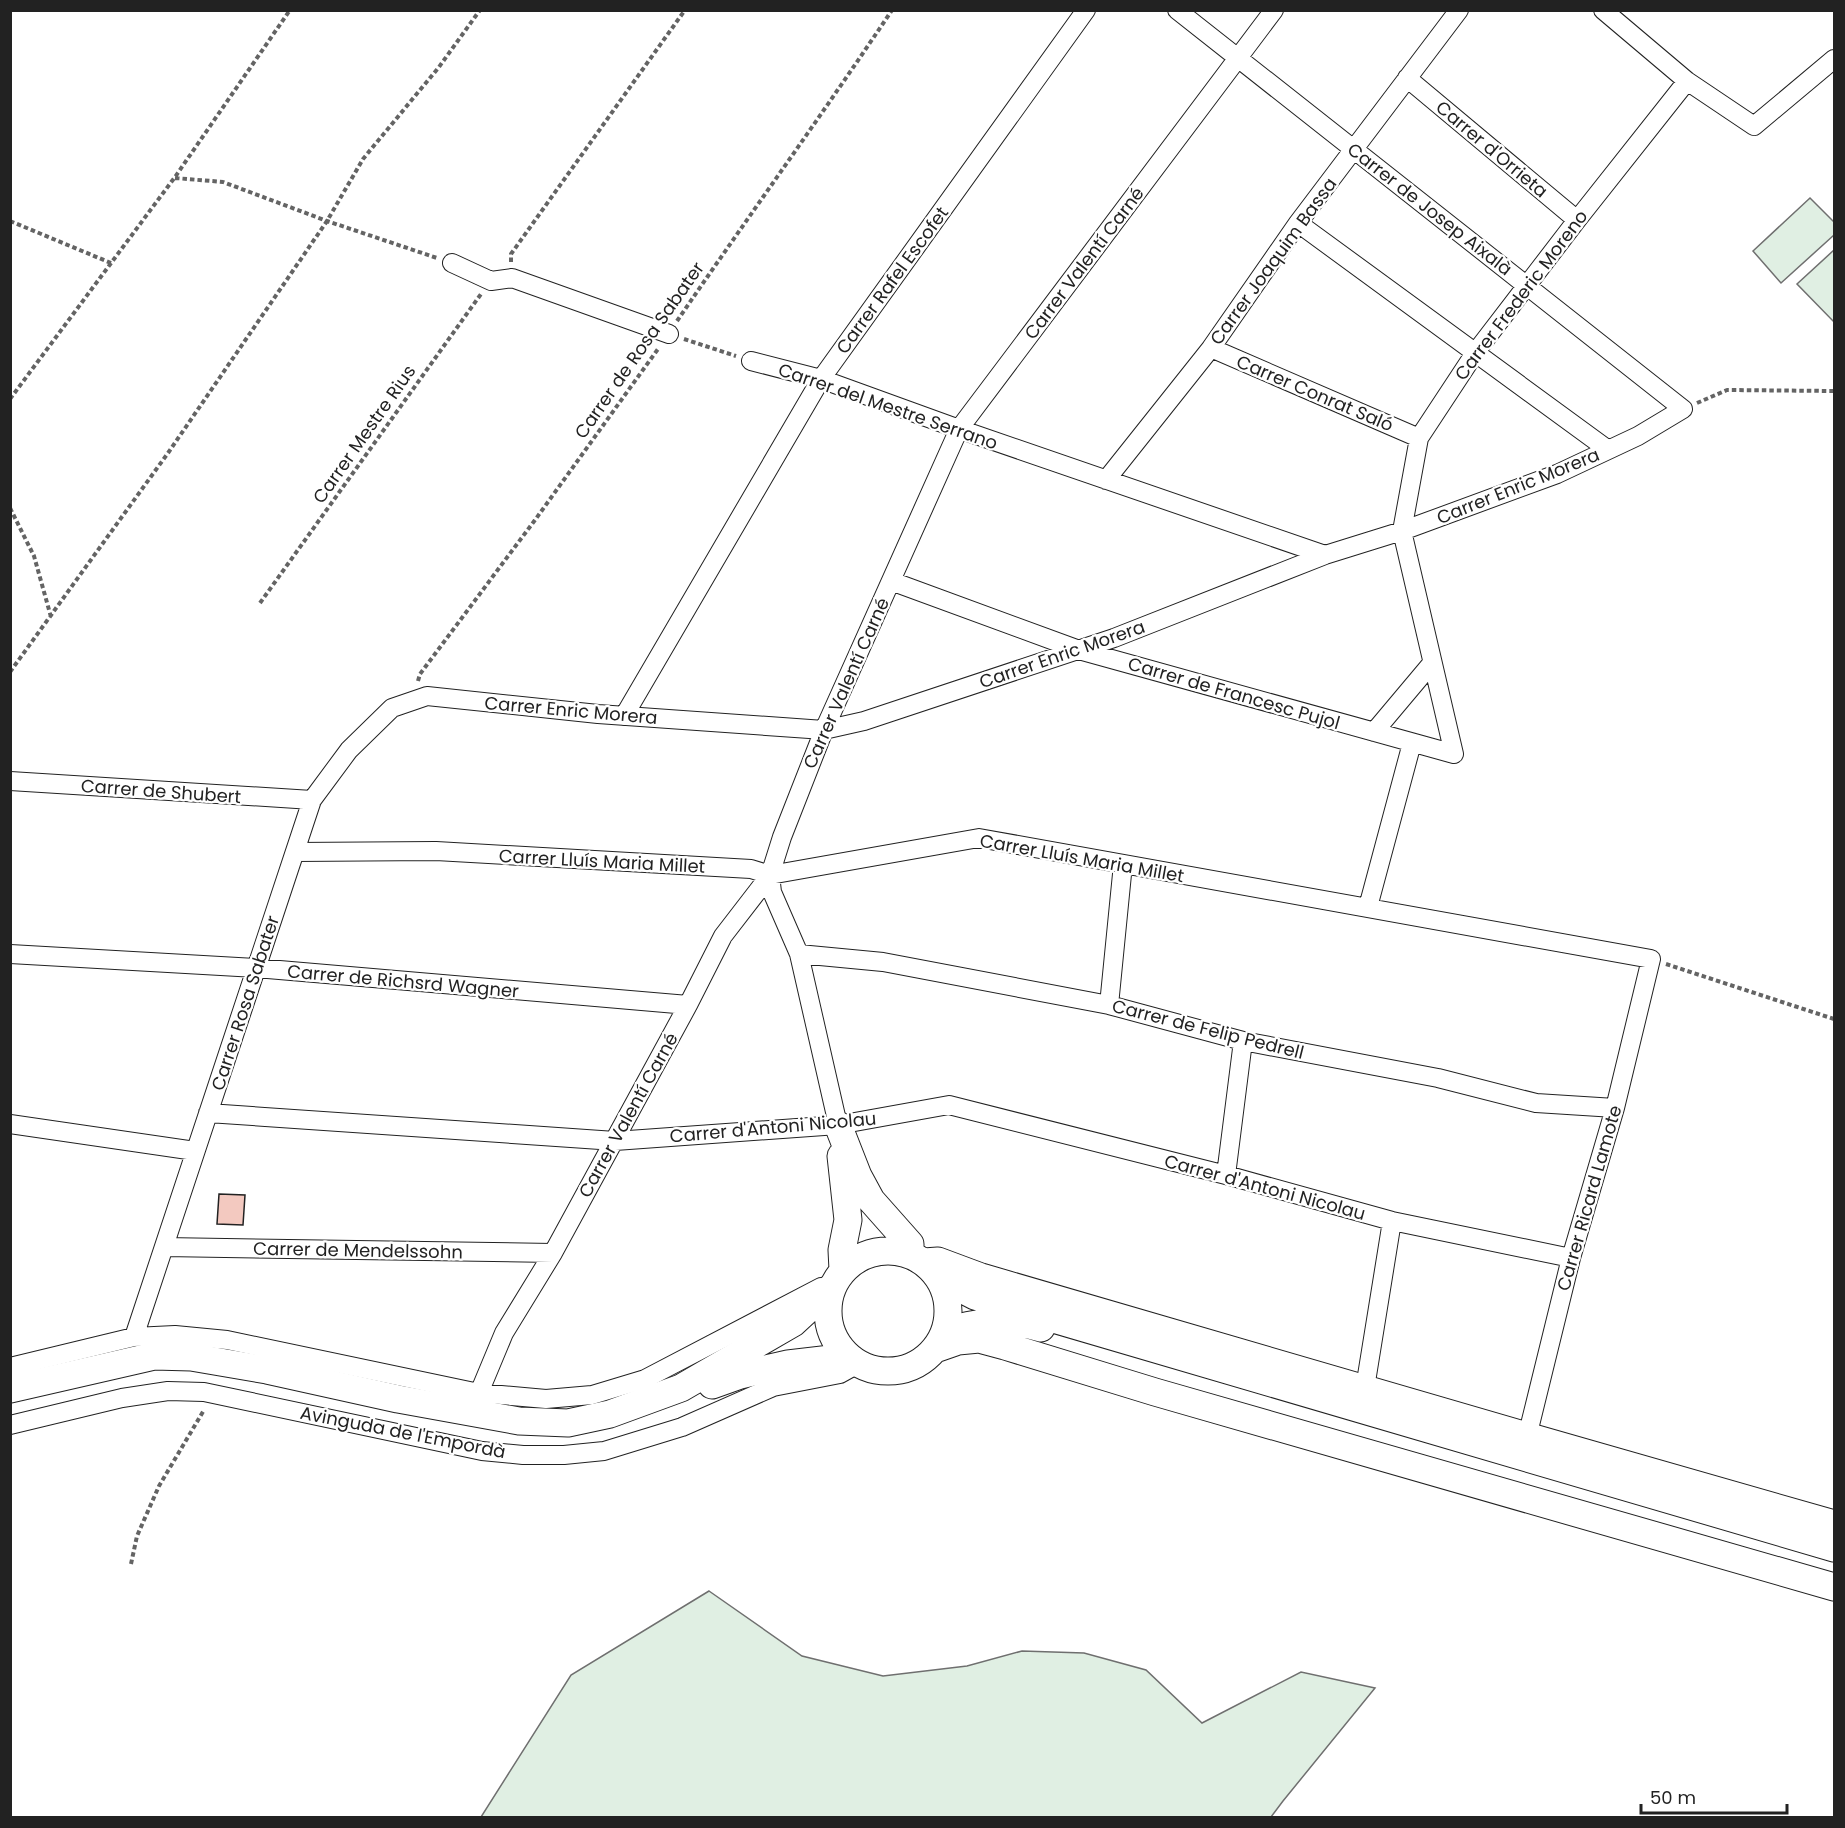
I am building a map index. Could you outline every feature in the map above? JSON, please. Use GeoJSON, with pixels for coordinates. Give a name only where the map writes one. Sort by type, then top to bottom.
{"type":"FeatureCollection","features":[{"type":"Feature","properties":{"kind":"main road"},"geometry":{"type":"LineString","coordinates":[[838,1125],[858,1176],[871,1200],[910,1244],[946,1294],[948,1312],[940,1340]]}},
{"type":"Feature","properties":{"kind":"main road"},"geometry":{"type":"LineString","coordinates":[[838,1125],[848,1220],[838,1278],[828,1304],[829,1324],[836,1342],[853,1360],[874,1370],[891,1371],[907,1368],[922,1360],[940,1340],[976,1323],[1024,1323],[1834,1557]]}},
{"type":"Feature","properties":{"kind":"main road"},"geometry":{"type":"LineString","coordinates":[[10,1389],[154,1356],[191,1357],[519,1421],[568,1423],[610,1414],[681,1388],[793,1323],[863,1256],[886,1250],[924,1264],[975,1296],[1834,1548]]}},
{"type":"Feature","properties":{"kind":"main road"},"geometry":{"type":"LineString","coordinates":[[924,1264],[938,1261],[981,1277],[1527,1437],[1834,1524]]}},
{"type":"Feature","properties":{"kind":"main road"},"geometry":{"type":"LineString","coordinates":[[940,1340],[979,1339],[1005,1346],[1155,1392],[1834,1587]]}},
{"type":"Feature","properties":{"kind":"main road"},"geometry":{"type":"LineString","coordinates":[[10,1403],[156,1368],[524,1434],[593,1431],[651,1412],[684,1395],[740,1375],[788,1364],[853,1360]]}},
{"type":"Feature","properties":{"kind":"street","name":"Carrer Rafel Escofet"},"geometry":{"type":"LineString","coordinates":[[624,716],[821,379],[1086,10]]}},
{"type":"Feature","properties":{"kind":"street","name":"Carrer de Josep Aixalà"},"geometry":{"type":"LineString","coordinates":[[1177,10],[1683,409]]}},
{"type":"Feature","properties":{"kind":"street","name":"Carrer Valentí Carné"},"geometry":{"type":"LineString","coordinates":[[479,1393],[504,1333],[553,1253],[615,1141],[723,936],[770,874],[824,730],[959,429],[1274,10]]}},
{"type":"Feature","properties":{"kind":"street","name":"Carrer Joaquim Bassa"},"geometry":{"type":"LineString","coordinates":[[1106,480],[1211,348],[1299,223],[1459,10]]}},
{"type":"Feature","properties":{"kind":"street"},"geometry":{"type":"LineString","coordinates":[[1603,10],[1687,81],[1754,126],[1834,59]]}},
{"type":"Feature","properties":{"kind":"street","name":"Carrer d'Orrieta"},"geometry":{"type":"LineString","coordinates":[[1407,78],[1576,220]]}},
{"type":"Feature","properties":{"kind":"street","name":"Carrer Frederic Moreno"},"geometry":{"type":"LineString","coordinates":[[1402,531],[1419,438],[1475,353],[1576,220],[1687,81]]}},
{"type":"Feature","properties":{"kind":"street"},"geometry":{"type":"LineString","coordinates":[[1299,223],[1607,449]]}},
{"type":"Feature","properties":{"kind":"street"},"geometry":{"type":"LineString","coordinates":[[452,263],[491,281],[512,278],[669,334]]}},
{"type":"Feature","properties":{"kind":"street","name":"Carrer Conrat Saló"},"geometry":{"type":"LineString","coordinates":[[1211,348],[1419,438]]}},
{"type":"Feature","properties":{"kind":"street","name":"Carrer del Mestre Serrano"},"geometry":{"type":"LineString","coordinates":[[751,361],[821,379],[1325,555]]}},
{"type":"Feature","properties":{"kind":"street","name":"Carrer Enric Morera"},"geometry":{"type":"LineString","coordinates":[[408,703],[427,696],[624,716],[824,730],[864,721],[1114,638],[1325,555],[1402,531],[1557,474],[1638,436],[1683,409]]}},
{"type":"Feature","properties":{"kind":"street","name":"Carrer de Francesc Pujol"},"geometry":{"type":"LineString","coordinates":[[891,581],[1079,650],[1454,754],[1402,531]]}},
{"type":"Feature","properties":{"kind":"street"},"geometry":{"type":"LineString","coordinates":[[1374,732],[1432,663]]}},
{"type":"Feature","properties":{"kind":"street","name":"Carrer Rosa Sabater"},"geometry":{"type":"LineString","coordinates":[[134,1337],[312,800],[349,750],[392,708],[408,703]]}},
{"type":"Feature","properties":{"kind":"street"},"geometry":{"type":"LineString","coordinates":[[1368,907],[1412,743]]}},
{"type":"Feature","properties":{"kind":"street","name":"Carrer de Shubert"},"geometry":{"type":"LineString","coordinates":[[10,781],[312,800]]}},
{"type":"Feature","properties":{"kind":"street","name":"Carrer Lluís Maria Millet"},"geometry":{"type":"LineString","coordinates":[[295,852],[436,851],[751,869],[770,874],[979,838],[1651,959]]}},
{"type":"Feature","properties":{"kind":"street"},"geometry":{"type":"LineString","coordinates":[[1109,1005],[1123,864]]}},
{"type":"Feature","properties":{"kind":"street"},"geometry":{"type":"LineString","coordinates":[[770,874],[772,892],[799,954],[838,1125]]}},
{"type":"Feature","properties":{"kind":"street","name":"Carrer de Richsrd Wagner"},"geometry":{"type":"LineString","coordinates":[[10,954],[256,968],[688,1005]]}},
{"type":"Feature","properties":{"kind":"street","name":"Carrer de Felip Pedrell"},"geometry":{"type":"LineString","coordinates":[[799,954],[883,962],[1109,1005],[1243,1041],[1438,1078],[1536,1103],[1615,1108]]}},
{"type":"Feature","properties":{"kind":"street","name":"Carrer Ricard Lamote"},"geometry":{"type":"LineString","coordinates":[[1527,1437],[1571,1258],[1615,1108],[1651,959]]}},
{"type":"Feature","properties":{"kind":"street"},"geometry":{"type":"LineString","coordinates":[[1226,1175],[1243,1041]]}},
{"type":"Feature","properties":{"kind":"street","name":"Carrer d'Antoni Nicolau"},"geometry":{"type":"LineString","coordinates":[[208,1113],[615,1141],[838,1125],[949,1105],[1226,1175],[1392,1221],[1571,1258]]}},
{"type":"Feature","properties":{"kind":"street"},"geometry":{"type":"LineString","coordinates":[[10,1124],[195,1151]]}},
{"type":"Feature","properties":{"kind":"street"},"geometry":{"type":"LineString","coordinates":[[1365,1388],[1392,1221]]}},
{"type":"Feature","properties":{"kind":"street","name":"Carrer de Mendelssohn"},"geometry":{"type":"LineString","coordinates":[[164,1247],[553,1253]]}},
{"type":"Feature","properties":{"kind":"street"},"geometry":{"type":"LineString","coordinates":[[10,1367],[134,1337],[175,1335],[227,1340],[479,1393],[546,1399],[592,1395],[645,1379],[838,1278]]}},
{"type":"Feature","properties":{"kind":"street","name":"Avinguda de l'Empordà"},"geometry":{"type":"LineString","coordinates":[[10,1425],[122,1398],[168,1391],[204,1392],[482,1451],[523,1455],[564,1455],[604,1451],[682,1427],[773,1387],[840,1374],[853,1360]]}},
{"type":"Feature","properties":{"kind":"path"},"geometry":{"type":"LineString","coordinates":[[10,399],[175,177],[290,10]]}},
{"type":"Feature","properties":{"kind":"path"},"geometry":{"type":"LineString","coordinates":[[10,672],[168,453],[327,221],[363,159],[439,67],[480,10]]}},
{"type":"Feature","properties":{"kind":"path"},"geometry":{"type":"LineString","coordinates":[[512,278],[511,254],[685,10]]}},
{"type":"Feature","properties":{"kind":"path","name":"Carrer de Rosa Sabater"},"geometry":{"type":"LineString","coordinates":[[408,703],[420,674],[669,334],[892,10]]}},
{"type":"Feature","properties":{"kind":"path"},"geometry":{"type":"LineString","coordinates":[[175,177],[223,182],[327,221],[452,263]]}},
{"type":"Feature","properties":{"kind":"path"},"geometry":{"type":"LineString","coordinates":[[10,221],[111,263]]}},
{"type":"Feature","properties":{"kind":"path","name":"Carrer Mestre Rius"},"geometry":{"type":"LineString","coordinates":[[260,603],[491,281]]}},
{"type":"Feature","properties":{"kind":"path"},"geometry":{"type":"LineString","coordinates":[[669,334],[751,361]]}},
{"type":"Feature","properties":{"kind":"path"},"geometry":{"type":"LineString","coordinates":[[1683,409],[1727,390],[1834,391]]}},
{"type":"Feature","properties":{"kind":"path"},"geometry":{"type":"LineString","coordinates":[[10,508],[34,556],[51,617]]}},
{"type":"Feature","properties":{"kind":"path"},"geometry":{"type":"LineString","coordinates":[[1651,959],[1834,1019]]}},
{"type":"Feature","properties":{"kind":"path"},"geometry":{"type":"LineString","coordinates":[[131,1564],[137,1536],[159,1486],[214,1394]]}},
{"type":"Feature","properties":{"kind":"green space"},"geometry":{"type":"Polygon","coordinates":[[[1810,198],[1834,222],[1834,235],[1781,283],[1753,251],[1810,198]]]}},
{"type":"Feature","properties":{"kind":"green space"},"geometry":{"type":"Polygon","coordinates":[[[1834,250],[1834,322],[1797,284],[1834,250]]]}},
{"type":"Feature","properties":{"kind":"green space"},"geometry":{"type":"Polygon","coordinates":[[[709,1591],[802,1656],[883,1676],[967,1666],[1022,1651],[1084,1653],[1146,1670],[1202,1723],[1301,1672],[1375,1688],[1271,1817],[481,1817],[571,1675],[709,1591]]]}},
{"type":"Feature","properties":{"kind":"building"},"geometry":{"type":"Polygon","coordinates":[[[219,1194],[245,1195],[243,1225],[217,1224],[219,1194]]]}}]}
